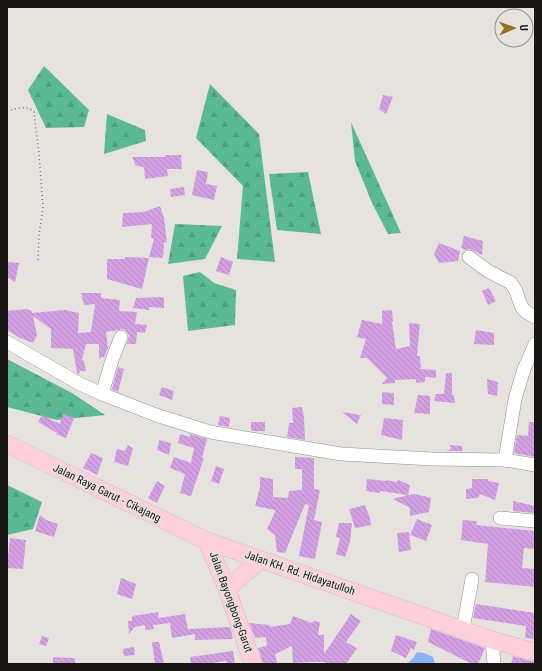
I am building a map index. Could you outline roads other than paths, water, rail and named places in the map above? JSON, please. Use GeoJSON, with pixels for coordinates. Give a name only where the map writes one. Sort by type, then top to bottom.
{"type":"FeatureCollection","features":[{"type":"Feature","properties":{"kind":"main road","name":"Jalan Raya Garut - Cikajang"},"geometry":{"type":"LineString","coordinates":[[7,444],[207,541]]}},
{"type":"Feature","properties":{"kind":"main road","name":"Jalan KH. Rd. Hidayatulloh"},"geometry":{"type":"LineString","coordinates":[[207,541],[492,640],[535,652]]}},
{"type":"Feature","properties":{"kind":"main road","name":"Jalan Bayongbong-Garut"},"geometry":{"type":"LineString","coordinates":[[207,541],[227,589],[253,664]]}},
{"type":"Feature","properties":{"kind":"main road"},"geometry":{"type":"LineString","coordinates":[[227,589],[260,560]]}},
{"type":"Feature","properties":{"kind":"street"},"geometry":{"type":"LineString","coordinates":[[469,257],[488,271],[511,283],[516,291],[521,306],[526,312],[535,317]]}},
{"type":"Feature","properties":{"kind":"street"},"geometry":{"type":"LineString","coordinates":[[102,394],[112,360],[121,337]]}},
{"type":"Feature","properties":{"kind":"street"},"geometry":{"type":"LineString","coordinates":[[7,342],[78,383],[102,394],[156,415],[210,432],[341,454],[432,459],[505,460],[535,465]]}},
{"type":"Feature","properties":{"kind":"street"},"geometry":{"type":"LineString","coordinates":[[505,460],[515,399],[524,369],[535,344]]}},
{"type":"Feature","properties":{"kind":"street"},"geometry":{"type":"LineString","coordinates":[[500,518],[535,521]]}},
{"type":"Feature","properties":{"kind":"street"},"geometry":{"type":"LineString","coordinates":[[463,629],[472,579]]}},
{"type":"Feature","properties":{"kind":"street"},"geometry":{"type":"LineString","coordinates":[[492,640],[494,664]]}},
{"type":"Feature","properties":{"kind":"water"},"geometry":{"type":"Polygon","coordinates":[[[417,652],[433,657],[435,664],[409,664],[408,663],[417,652]]]}}]}
